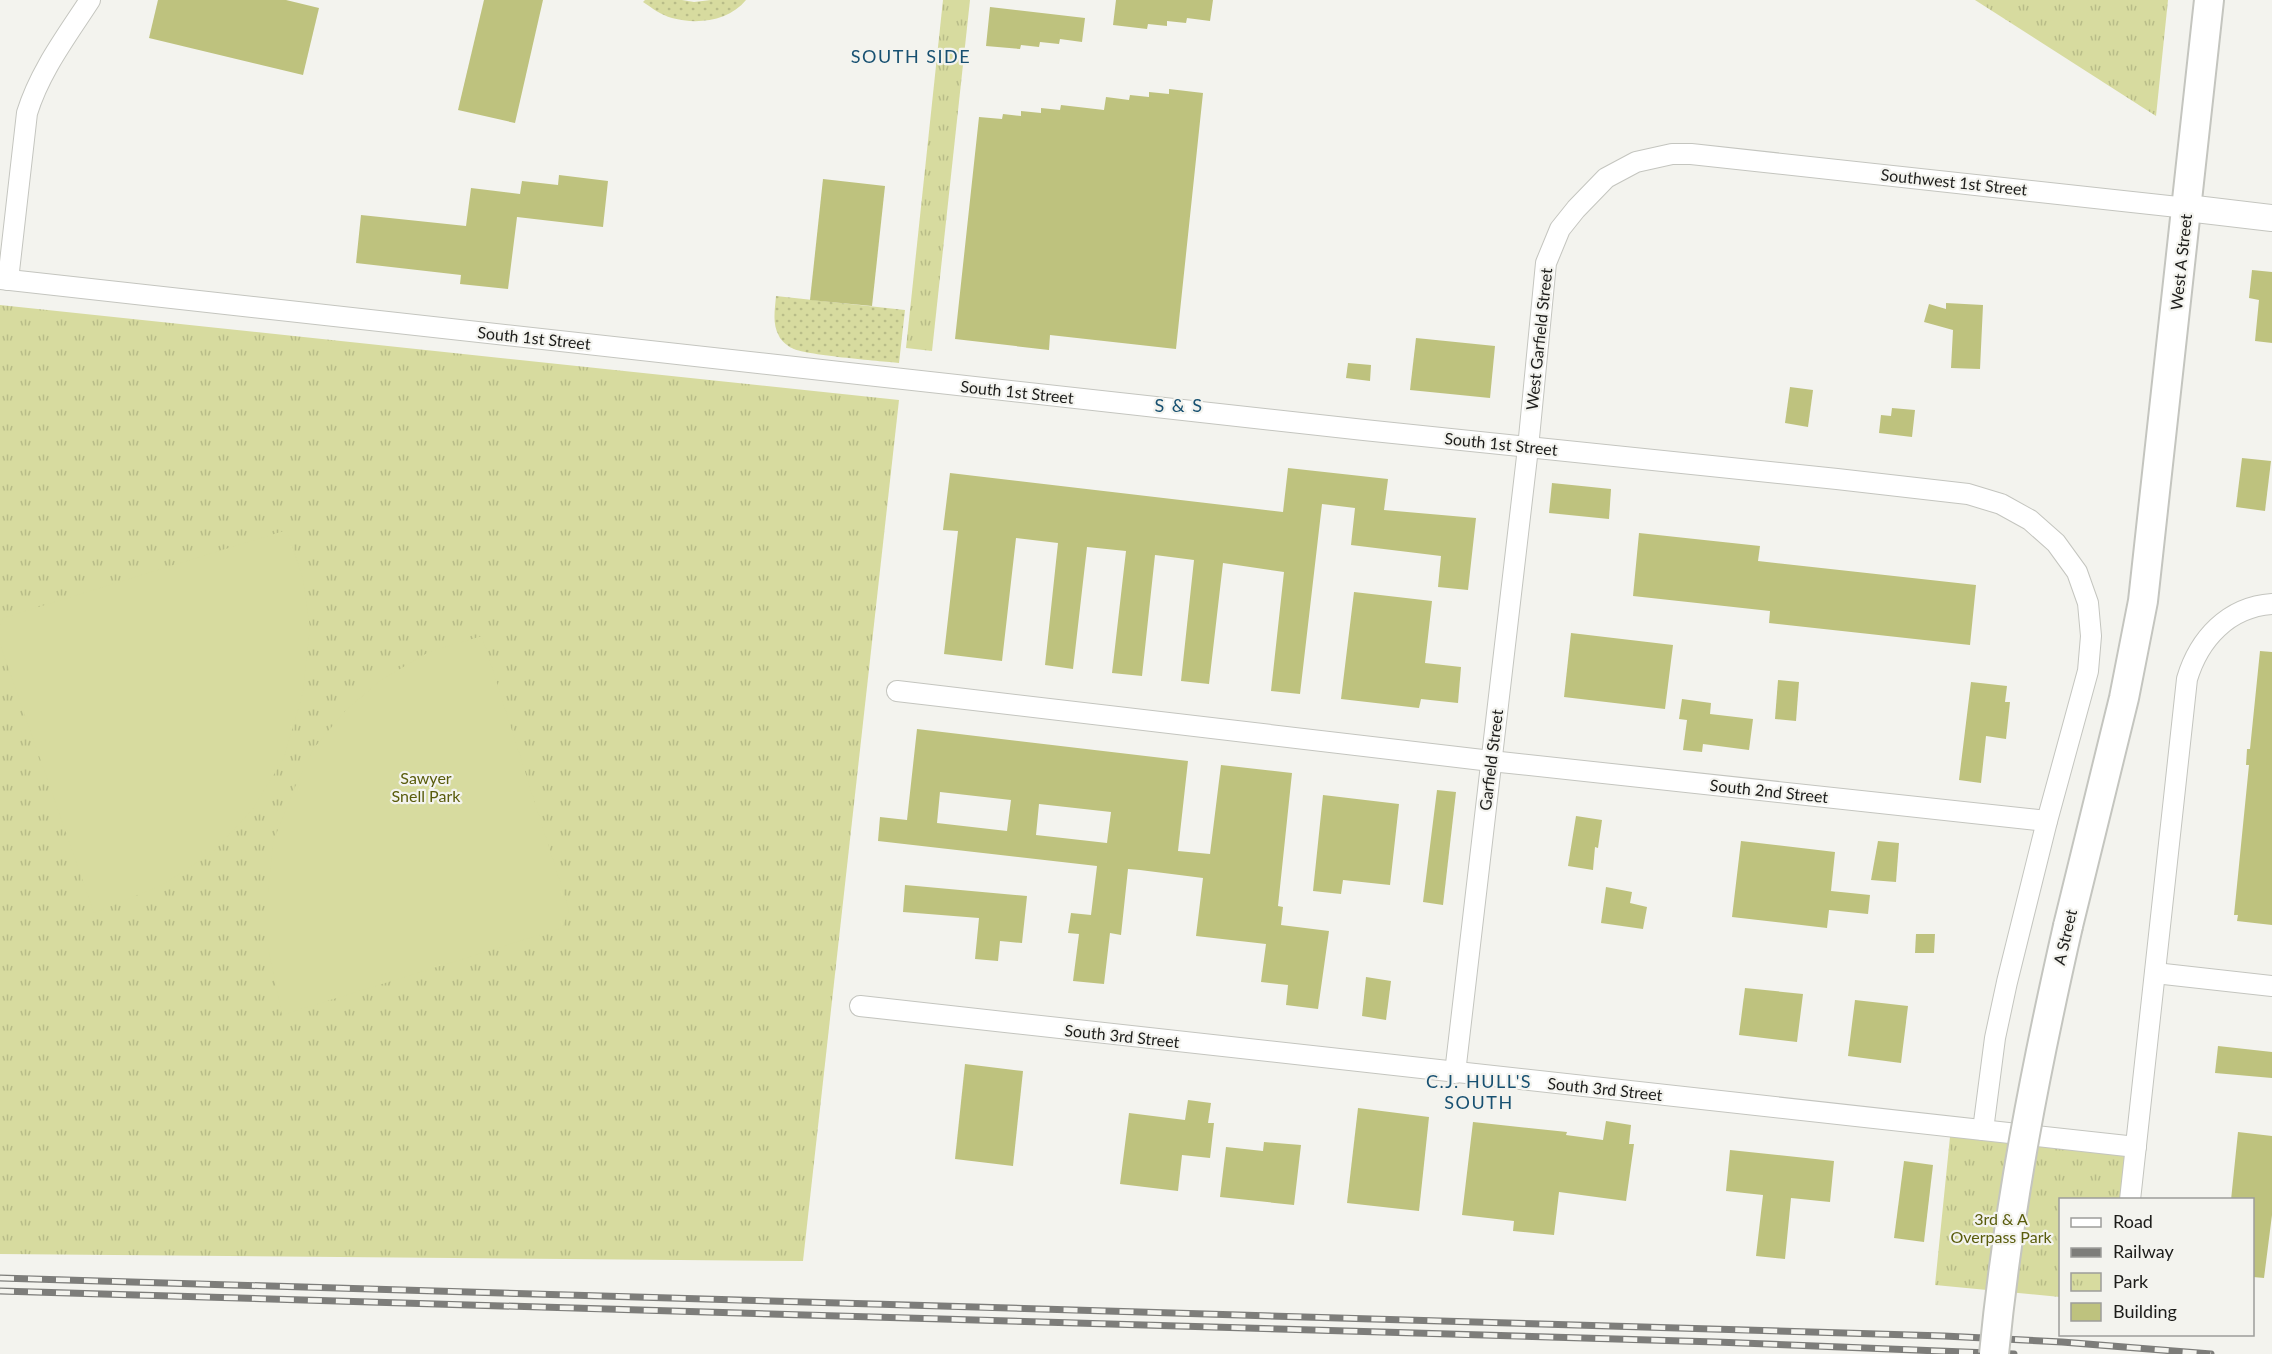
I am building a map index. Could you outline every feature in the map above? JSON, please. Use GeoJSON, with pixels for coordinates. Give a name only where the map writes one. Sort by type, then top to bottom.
{"type":"FeatureCollection","features":[{"type":"Feature","properties":{"kind":"main road","name":"West A Street"},"geometry":{"type":"LineString","coordinates":[[2152,524],[2209,0]]}},
{"type":"Feature","properties":{"kind":"main road","name":"A Street"},"geometry":{"type":"LineString","coordinates":[[1994,1354],[1999,1299],[2016,1183],[2040,1050],[2128,678],[2143,601],[2152,524]]}},
{"type":"Feature","properties":{"kind":"street"},"geometry":{"type":"LineString","coordinates":[[4,279],[27,113],[35,88],[47,64],[90,0]]}},
{"type":"Feature","properties":{"kind":"street","name":"Southwest 1st Street"},"geometry":{"type":"LineString","coordinates":[[1636,162],[1672,154],[1710,155],[2272,218]]}},
{"type":"Feature","properties":{"kind":"street","name":"West Garfield Street"},"geometry":{"type":"LineString","coordinates":[[1528,448],[1544,276],[1550,250],[1560,230],[1586,197],[1606,178],[1636,162]]}},
{"type":"Feature","properties":{"kind":"street","name":"South 1st Street"},"geometry":{"type":"LineString","coordinates":[[4,279],[1528,448],[1968,494],[2001,504],[2030,520],[2056,543],[2077,572],[2088,603],[2091,636],[2088,671],[2047,821]]}},
{"type":"Feature","properties":{"kind":"street","name":"Garfield Street"},"geometry":{"type":"LineString","coordinates":[[1455,1072],[1528,448]]}},
{"type":"Feature","properties":{"kind":"street"},"geometry":{"type":"LineString","coordinates":[[2130,1198],[2187,679],[2206,639],[2229,618],[2250,608],[2272,604]]}},
{"type":"Feature","properties":{"kind":"street","name":"South 2nd Street"},"geometry":{"type":"LineString","coordinates":[[897,691],[1491,761],[2047,821]]}},
{"type":"Feature","properties":{"kind":"street"},"geometry":{"type":"LineString","coordinates":[[1983,1130],[1995,1038],[2047,821]]}},
{"type":"Feature","properties":{"kind":"street"},"geometry":{"type":"LineString","coordinates":[[2155,973],[2272,986]]}},
{"type":"Feature","properties":{"kind":"street","name":"South 3rd Street"},"geometry":{"type":"LineString","coordinates":[[860,1006],[2136,1147]]}},
{"type":"Feature","properties":{"kind":"green space"},"geometry":{"type":"Polygon","coordinates":[[[645,0],[694,2],[746,0],[731,13],[722,17],[692,21],[664,15],[643,2],[645,0]]]}},
{"type":"Feature","properties":{"kind":"green space"},"geometry":{"type":"Polygon","coordinates":[[[943,0],[970,0],[932,351],[906,348],[943,0]]]}},
{"type":"Feature","properties":{"kind":"green space"},"geometry":{"type":"Polygon","coordinates":[[[1975,0],[2168,0],[2156,116],[1975,0]]]}},
{"type":"Feature","properties":{"kind":"green space"},"geometry":{"type":"Polygon","coordinates":[[[776,296],[905,310],[899,363],[799,351],[785,344],[775,327],[776,296]]]}},
{"type":"Feature","properties":{"kind":"green space","name":"Sawyer Snell Park"},"geometry":{"type":"Polygon","coordinates":[[[0,305],[899,400],[803,1261],[0,1254],[0,305]]]}},
{"type":"Feature","properties":{"kind":"green space"},"geometry":{"type":"Polygon","coordinates":[[[287,530],[303,579],[310,628],[303,692],[284,758],[252,810],[212,853],[162,885],[94,913],[0,644],[0,625],[3,618],[287,530]]]}},
{"type":"Feature","properties":{"kind":"green space"},"geometry":{"type":"Polygon","coordinates":[[[482,636],[569,910],[562,928],[282,1015],[268,948],[268,892],[273,842],[295,787],[314,748],[345,711],[381,680],[429,652],[482,636]]]}},
{"type":"Feature","properties":{"kind":"green space","name":"3rd & A Overpass Park"},"geometry":{"type":"Polygon","coordinates":[[[1951,1127],[2136,1147],[2130,1198],[2059,1198],[2059,1297],[1935,1285],[1951,1127]]]}},
{"type":"Feature","properties":{"kind":"building"},"geometry":{"type":"Polygon","coordinates":[[[158,0],[286,0],[319,8],[303,75],[149,38],[158,0]]]}},
{"type":"Feature","properties":{"kind":"building"},"geometry":{"type":"Polygon","coordinates":[[[484,0],[543,0],[515,123],[458,110],[484,0]]]}},
{"type":"Feature","properties":{"kind":"building"},"geometry":{"type":"Polygon","coordinates":[[[1116,0],[1213,0],[1210,21],[1187,18],[1186,23],[1167,21],[1167,26],[1148,24],[1147,29],[1113,25],[1116,0]]]}},
{"type":"Feature","properties":{"kind":"building"},"geometry":{"type":"Polygon","coordinates":[[[990,7],[1085,18],[1082,42],[1060,39],[1059,44],[1040,42],[1039,47],[1021,45],[1020,49],[986,46],[990,7]]]}},
{"type":"Feature","properties":{"kind":"building"},"geometry":{"type":"Polygon","coordinates":[[[1169,89],[1203,93],[1176,349],[1050,335],[1049,350],[955,339],[979,117],[1002,119],[1003,114],[1021,116],[1021,111],[1041,113],[1041,108],[1060,110],[1061,105],[1104,110],[1106,97],[1129,100],[1130,95],[1149,97],[1149,92],[1169,94],[1169,89]]]}},
{"type":"Feature","properties":{"kind":"building"},"geometry":{"type":"Polygon","coordinates":[[[559,175],[608,181],[603,227],[517,217],[508,289],[460,284],[461,275],[356,263],[361,215],[466,226],[471,188],[520,194],[522,181],[558,185],[559,175]]]}},
{"type":"Feature","properties":{"kind":"building"},"geometry":{"type":"Polygon","coordinates":[[[823,179],[885,186],[872,306],[810,300],[823,179]]]}},
{"type":"Feature","properties":{"kind":"building"},"geometry":{"type":"Polygon","coordinates":[[[2252,270],[2272,272],[2272,343],[2255,341],[2259,300],[2249,298],[2252,270]]]}},
{"type":"Feature","properties":{"kind":"building"},"geometry":{"type":"Polygon","coordinates":[[[1946,303],[1983,305],[1980,369],[1951,368],[1953,330],[1924,322],[1929,304],[1946,309],[1946,303]]]}},
{"type":"Feature","properties":{"kind":"building"},"geometry":{"type":"Polygon","coordinates":[[[1416,338],[1495,346],[1490,398],[1410,390],[1416,338]]]}},
{"type":"Feature","properties":{"kind":"building"},"geometry":{"type":"Polygon","coordinates":[[[1348,363],[1371,365],[1370,381],[1346,378],[1348,363]]]}},
{"type":"Feature","properties":{"kind":"building"},"geometry":{"type":"Polygon","coordinates":[[[1790,387],[1813,390],[1808,427],[1785,423],[1790,387]]]}},
{"type":"Feature","properties":{"kind":"building"},"geometry":{"type":"Polygon","coordinates":[[[1892,408],[1915,410],[1912,437],[1879,433],[1881,415],[1891,416],[1892,408]]]}},
{"type":"Feature","properties":{"kind":"building"},"geometry":{"type":"Polygon","coordinates":[[[2242,458],[2271,461],[2265,511],[2236,507],[2242,458]]]}},
{"type":"Feature","properties":{"kind":"building"},"geometry":{"type":"Polygon","coordinates":[[[1288,468],[1388,479],[1384,510],[1476,518],[1468,590],[1438,587],[1441,556],[1351,545],[1355,508],[1322,504],[1300,694],[1271,691],[1284,572],[1223,563],[1209,684],[1181,681],[1194,560],[1155,555],[1142,676],[1112,673],[1126,551],[1087,547],[1073,669],[1045,665],[1058,543],[1016,538],[1002,661],[944,654],[958,531],[943,530],[950,473],[1283,512],[1288,468]]]}},
{"type":"Feature","properties":{"kind":"building"},"geometry":{"type":"Polygon","coordinates":[[[1552,483],[1611,489],[1609,519],[1549,513],[1552,483]]]}},
{"type":"Feature","properties":{"kind":"building"},"geometry":{"type":"Polygon","coordinates":[[[1639,533],[1760,546],[1758,561],[1976,585],[1970,645],[1769,623],[1770,611],[1633,596],[1639,533]]]}},
{"type":"Feature","properties":{"kind":"building"},"geometry":{"type":"Polygon","coordinates":[[[1354,592],[1432,601],[1425,663],[1461,667],[1458,703],[1421,699],[1419,708],[1341,699],[1354,592]]]}},
{"type":"Feature","properties":{"kind":"building"},"geometry":{"type":"Polygon","coordinates":[[[1571,633],[1673,645],[1665,709],[1564,697],[1571,633]]]}},
{"type":"Feature","properties":{"kind":"building"},"geometry":{"type":"Polygon","coordinates":[[[2260,651],[2272,652],[2272,925],[2237,921],[2238,915],[2234,915],[2249,765],[2246,765],[2247,749],[2250,749],[2260,651]]]}},
{"type":"Feature","properties":{"kind":"building"},"geometry":{"type":"Polygon","coordinates":[[[1778,680],[1799,682],[1796,721],[1775,719],[1778,680]]]}},
{"type":"Feature","properties":{"kind":"building"},"geometry":{"type":"Polygon","coordinates":[[[1971,682],[2007,686],[2005,702],[2010,702],[2006,739],[1986,736],[1981,783],[1959,780],[1971,682]]]}},
{"type":"Feature","properties":{"kind":"building"},"geometry":{"type":"Polygon","coordinates":[[[1682,699],[1711,703],[1710,714],[1753,719],[1749,750],[1703,744],[1702,752],[1683,750],[1687,720],[1679,719],[1682,699]]]}},
{"type":"Feature","properties":{"kind":"building"},"geometry":{"type":"Polygon","coordinates":[[[917,729],[1188,761],[1178,851],[1210,854],[1221,765],[1292,773],[1278,906],[1283,907],[1281,925],[1329,931],[1318,1009],[1286,1005],[1288,985],[1261,982],[1266,944],[1196,936],[1203,878],[1140,870],[1128,869],[1121,935],[1110,933],[1104,984],[1073,981],[1079,934],[1068,933],[1071,913],[1091,915],[1097,866],[878,841],[880,817],[907,820],[917,729]],[[940,792],[937,823],[1007,831],[1011,800],[940,792]],[[1039,804],[1036,835],[1107,843],[1111,812],[1039,804]]]}},
{"type":"Feature","properties":{"kind":"building"},"geometry":{"type":"Polygon","coordinates":[[[1437,790],[1456,792],[1443,905],[1423,902],[1437,790]]]}},
{"type":"Feature","properties":{"kind":"building"},"geometry":{"type":"Polygon","coordinates":[[[1323,795],[1399,804],[1390,885],[1343,880],[1341,894],[1313,891],[1323,795]]]}},
{"type":"Feature","properties":{"kind":"building"},"geometry":{"type":"Polygon","coordinates":[[[1576,816],[1602,820],[1598,848],[1595,847],[1593,870],[1568,866],[1576,816]]]}},
{"type":"Feature","properties":{"kind":"building"},"geometry":{"type":"Polygon","coordinates":[[[1741,841],[1835,852],[1831,891],[1870,895],[1868,914],[1829,910],[1827,928],[1732,917],[1741,841]]]}},
{"type":"Feature","properties":{"kind":"building"},"geometry":{"type":"Polygon","coordinates":[[[1878,841],[1899,843],[1896,882],[1871,880],[1878,841]]]}},
{"type":"Feature","properties":{"kind":"building"},"geometry":{"type":"Polygon","coordinates":[[[905,885],[1027,896],[1022,943],[1000,941],[998,961],[975,959],[979,918],[903,912],[905,885]]]}},
{"type":"Feature","properties":{"kind":"building"},"geometry":{"type":"Polygon","coordinates":[[[1606,887],[1632,892],[1630,903],[1647,907],[1643,929],[1601,923],[1606,887]]]}},
{"type":"Feature","properties":{"kind":"building"},"geometry":{"type":"Polygon","coordinates":[[[1916,934],[1935,934],[1934,953],[1915,953],[1916,934]]]}},
{"type":"Feature","properties":{"kind":"building"},"geometry":{"type":"Polygon","coordinates":[[[1366,977],[1391,981],[1386,1020],[1362,1016],[1366,977]]]}},
{"type":"Feature","properties":{"kind":"building"},"geometry":{"type":"Polygon","coordinates":[[[1745,988],[1803,994],[1797,1042],[1739,1035],[1745,988]]]}},
{"type":"Feature","properties":{"kind":"building"},"geometry":{"type":"Polygon","coordinates":[[[1855,1000],[1908,1006],[1901,1063],[1848,1056],[1855,1000]]]}},
{"type":"Feature","properties":{"kind":"building"},"geometry":{"type":"Polygon","coordinates":[[[2218,1046],[2272,1052],[2272,1078],[2215,1073],[2218,1046]]]}},
{"type":"Feature","properties":{"kind":"building"},"geometry":{"type":"Polygon","coordinates":[[[965,1064],[1023,1071],[1013,1166],[955,1159],[965,1064]]]}},
{"type":"Feature","properties":{"kind":"building"},"geometry":{"type":"Polygon","coordinates":[[[1188,1100],[1211,1103],[1208,1123],[1214,1123],[1210,1158],[1182,1155],[1178,1191],[1120,1184],[1129,1113],[1185,1120],[1188,1100]]]}},
{"type":"Feature","properties":{"kind":"building"},"geometry":{"type":"Polygon","coordinates":[[[1358,1108],[1429,1117],[1419,1211],[1347,1203],[1358,1108]]]}},
{"type":"Feature","properties":{"kind":"building"},"geometry":{"type":"Polygon","coordinates":[[[1606,1121],[1631,1125],[1629,1144],[1634,1144],[1626,1201],[1559,1192],[1554,1235],[1513,1231],[1514,1221],[1462,1215],[1473,1122],[1567,1132],[1566,1135],[1603,1140],[1606,1121]]]}},
{"type":"Feature","properties":{"kind":"building"},"geometry":{"type":"Polygon","coordinates":[[[2238,1132],[2272,1136],[2272,1215],[2264,1278],[2254,1277],[2254,1198],[2231,1198],[2238,1132]]]}},
{"type":"Feature","properties":{"kind":"building"},"geometry":{"type":"Polygon","coordinates":[[[1264,1142],[1301,1145],[1294,1205],[1220,1197],[1226,1147],[1263,1151],[1264,1142]]]}},
{"type":"Feature","properties":{"kind":"building"},"geometry":{"type":"Polygon","coordinates":[[[1730,1150],[1834,1161],[1830,1202],[1791,1198],[1785,1259],[1756,1256],[1763,1195],[1726,1191],[1730,1150]]]}},
{"type":"Feature","properties":{"kind":"building"},"geometry":{"type":"Polygon","coordinates":[[[1904,1161],[1933,1165],[1924,1242],[1894,1238],[1904,1161]]]}},
{"type":"Feature","properties":{"kind":"railway"},"geometry":{"type":"LineString","coordinates":[[0,1278],[1944,1336],[2062,1342],[2211,1354]]}},
{"type":"Feature","properties":{"kind":"railway"},"geometry":{"type":"LineString","coordinates":[[0,1291],[1716,1342],[2014,1354]]}},
{"type":"Feature","properties":{"kind":"district","name":"SOUTH SIDE"},"geometry":{"type":"Point","coordinates":[911,57]}},
{"type":"Feature","properties":{"kind":"district","name":"S & S"},"geometry":{"type":"Point","coordinates":[1179,406]}},
{"type":"Feature","properties":{"kind":"district","name":"C.J. HULL'S SOUTH"},"geometry":{"type":"Point","coordinates":[1479,1092]}}]}
